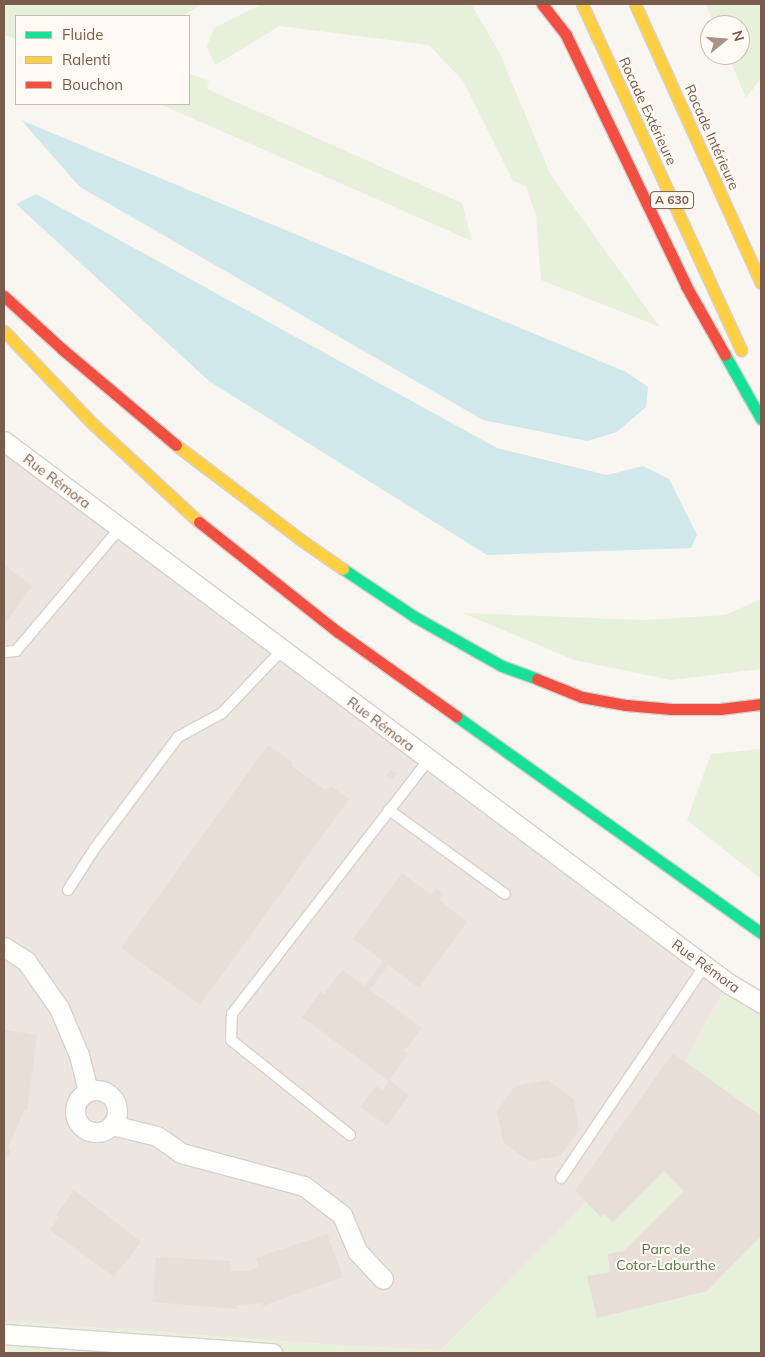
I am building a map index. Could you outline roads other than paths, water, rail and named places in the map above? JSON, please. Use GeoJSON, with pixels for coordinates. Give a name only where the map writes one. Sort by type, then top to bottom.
{"type":"FeatureCollection","features":[{"type":"Feature","properties":{"kind":"highway"},"geometry":{"type":"LineString","coordinates":[[542,4],[566,35],[686,286],[761,419]]}},
{"type":"Feature","properties":{"kind":"highway","name":"Rocade Extérieure"},"geometry":{"type":"LineString","coordinates":[[582,4],[745,360]]}},
{"type":"Feature","properties":{"kind":"highway","name":"Rocade Intérieure"},"geometry":{"type":"LineString","coordinates":[[635,4],[761,283]]}},
{"type":"Feature","properties":{"kind":"highway"},"geometry":{"type":"LineString","coordinates":[[4,296],[62,349],[196,462],[301,540],[415,617],[493,661],[582,697],[626,706],[672,709],[720,709],[761,704]]}},
{"type":"Feature","properties":{"kind":"highway"},"geometry":{"type":"LineString","coordinates":[[4,330],[93,424],[185,511],[263,575],[338,632],[761,933]]}},
{"type":"Feature","properties":{"kind":"street","name":"Rue Rémora"},"geometry":{"type":"LineString","coordinates":[[4,441],[705,966],[761,1003]]}},
{"type":"Feature","properties":{"kind":"street"},"geometry":{"type":"LineString","coordinates":[[4,947],[26,961],[59,1008],[79,1055],[88,1091]]}},
{"type":"Feature","properties":{"kind":"street"},"geometry":{"type":"LineString","coordinates":[[112,1125],[117,1110],[115,1102],[102,1091],[88,1091],[80,1097],[76,1105],[77,1121],[82,1127],[98,1132],[112,1125],[157,1136],[181,1153],[304,1186],[342,1215],[357,1251],[383,1279]]}},
{"type":"Feature","properties":{"kind":"street"},"geometry":{"type":"LineString","coordinates":[[4,1334],[272,1353]]}},
{"type":"Feature","properties":{"kind":"lane"},"geometry":{"type":"LineString","coordinates":[[4,652],[16,651],[120,528]]}},
{"type":"Feature","properties":{"kind":"lane"},"geometry":{"type":"LineString","coordinates":[[68,890],[95,848],[178,737],[222,713],[282,650]]}},
{"type":"Feature","properties":{"kind":"lane"},"geometry":{"type":"LineString","coordinates":[[350,1135],[231,1040],[232,1014],[428,759]]}},
{"type":"Feature","properties":{"kind":"lane"},"geometry":{"type":"LineString","coordinates":[[389,810],[506,894]]}},
{"type":"Feature","properties":{"kind":"lane"},"geometry":{"type":"LineString","coordinates":[[561,1178],[705,966]]}},
{"type":"Feature","properties":{"kind":"water"},"geometry":{"type":"Polygon","coordinates":[[[21,120],[626,372],[648,387],[646,407],[617,432],[587,441],[483,420],[80,187],[21,120]]]}},
{"type":"Feature","properties":{"kind":"water"},"geometry":{"type":"Polygon","coordinates":[[[36,194],[497,448],[607,475],[643,466],[669,479],[697,535],[691,548],[487,555],[209,381],[16,204],[36,194]]]}},
{"type":"Feature","properties":{"kind":"park label","name":"Parc de Cotor-Laburthe"},"geometry":{"type":"Point","coordinates":[666,1258]}}]}
